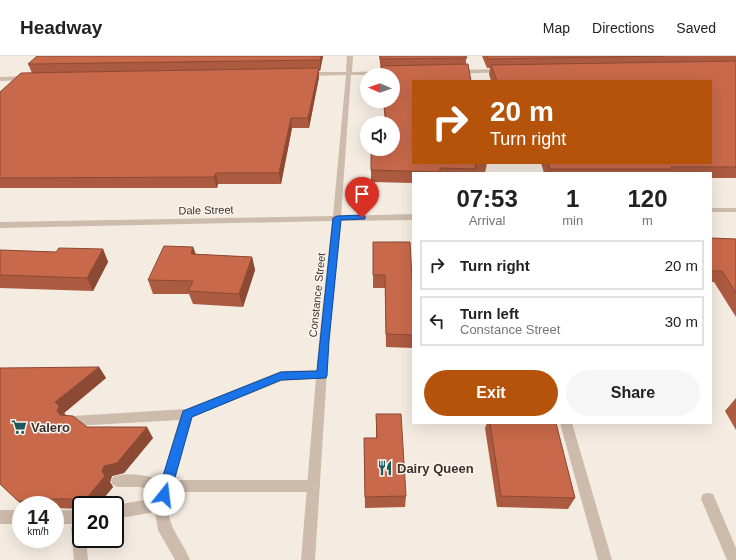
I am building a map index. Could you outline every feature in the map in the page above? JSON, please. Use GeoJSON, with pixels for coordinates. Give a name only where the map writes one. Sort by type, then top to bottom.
{"type":"FeatureCollection","features":[{"type":"Feature","properties":{"kind":"street","name":"Constance Street"},"geometry":{"type":"LineString","coordinates":[[308,560],[324,341],[337,218],[350,56]]}},
{"type":"Feature","properties":{"kind":"street"},"geometry":{"type":"LineString","coordinates":[[453,72],[508,71]]}},
{"type":"Feature","properties":{"kind":"street"},"geometry":{"type":"LineString","coordinates":[[296,74],[360,74]]}},
{"type":"Feature","properties":{"kind":"street"},"geometry":{"type":"LineString","coordinates":[[0,79],[37,78]]}},
{"type":"Feature","properties":{"kind":"street"},"geometry":{"type":"LineString","coordinates":[[712,210],[736,210]]}},
{"type":"Feature","properties":{"kind":"street","name":"Dale Street"},"geometry":{"type":"LineString","coordinates":[[0,225],[412,217]]}},
{"type":"Feature","properties":{"kind":"street"},"geometry":{"type":"LineString","coordinates":[[73,421],[187,414],[281,376],[322,375]]}},
{"type":"Feature","properties":{"kind":"street"},"geometry":{"type":"LineString","coordinates":[[183,560],[163,525],[161,504],[187,414]]}},
{"type":"Feature","properties":{"kind":"street"},"geometry":{"type":"LineString","coordinates":[[566,424],[605,560]]}},
{"type":"Feature","properties":{"kind":"street"},"geometry":{"type":"LineString","coordinates":[[118,481],[140,481],[166,486],[313,486]]}},
{"type":"Feature","properties":{"kind":"street"},"geometry":{"type":"LineString","coordinates":[[708,499],[734,560]]}},
{"type":"Feature","properties":{"kind":"street"},"geometry":{"type":"LineString","coordinates":[[124,510],[161,504]]}},
{"type":"Feature","properties":{"kind":"street"},"geometry":{"type":"LineString","coordinates":[[0,517],[12,517]]}},
{"type":"Feature","properties":{"kind":"street"},"geometry":{"type":"LineString","coordinates":[[80,548],[81,560]]}},
{"type":"Feature","properties":{"kind":"building"},"geometry":{"type":"Polygon","coordinates":[[[37,56],[321,56],[320,60],[28,64],[37,56]]]}},
{"type":"Feature","properties":{"kind":"building"},"geometry":{"type":"Polygon","coordinates":[[[380,56],[466,56],[467,58],[381,59],[380,56]]]}},
{"type":"Feature","properties":{"kind":"building"},"geometry":{"type":"Polygon","coordinates":[[[487,56],[664,56],[488,59],[487,56]]]}},
{"type":"Feature","properties":{"kind":"building"},"geometry":{"type":"Polygon","coordinates":[[[736,61],[736,167],[671,167],[673,169],[550,169],[548,164],[712,164],[712,80],[497,80],[491,65],[736,61]]]}},
{"type":"Feature","properties":{"kind":"building"},"geometry":{"type":"Polygon","coordinates":[[[468,64],[471,80],[412,80],[412,164],[475,164],[476,169],[440,168],[440,172],[371,170],[371,156],[400,156],[400,116],[385,116],[385,108],[400,108],[400,68],[381,68],[381,66],[468,64]]]}},
{"type":"Feature","properties":{"kind":"building"},"geometry":{"type":"Polygon","coordinates":[[[319,68],[308,118],[291,118],[279,173],[216,173],[214,177],[0,178],[0,92],[21,73],[319,68]]]}},
{"type":"Feature","properties":{"kind":"building"},"geometry":{"type":"Polygon","coordinates":[[[712,238],[736,239],[736,293],[722,271],[712,271],[712,238]]]}},
{"type":"Feature","properties":{"kind":"building"},"geometry":{"type":"Polygon","coordinates":[[[373,242],[410,242],[412,278],[412,335],[386,334],[385,275],[373,275],[373,242]]]}},
{"type":"Feature","properties":{"kind":"building"},"geometry":{"type":"Polygon","coordinates":[[[164,246],[193,247],[191,254],[252,257],[239,294],[188,291],[193,281],[148,280],[164,246]]]}},
{"type":"Feature","properties":{"kind":"building"},"geometry":{"type":"Polygon","coordinates":[[[59,248],[103,249],[87,278],[0,275],[0,250],[56,252],[59,248]]]}},
{"type":"Feature","properties":{"kind":"building"},"geometry":{"type":"Polygon","coordinates":[[[99,367],[55,402],[59,406],[57,411],[60,415],[73,416],[87,427],[147,427],[117,463],[104,466],[102,471],[105,476],[88,496],[72,496],[72,499],[64,499],[64,496],[13,496],[0,484],[0,368],[99,367]]]}},
{"type":"Feature","properties":{"kind":"building"},"geometry":{"type":"Polygon","coordinates":[[[376,414],[401,414],[406,496],[365,497],[364,438],[377,438],[376,414]]]}},
{"type":"Feature","properties":{"kind":"building"},"geometry":{"type":"Polygon","coordinates":[[[490,424],[556,424],[575,498],[501,496],[490,424]]]}},
{"type":"Feature","properties":{"kind":"place","name":"Valero"},"geometry":{"type":"Point","coordinates":[19,427]}},
{"type":"Feature","properties":{"kind":"place","name":"Dairy Queen"},"geometry":{"type":"Point","coordinates":[385,468]}},
{"type":"Feature","properties":{"kind":"route"},"geometry":{"type":"LineString","coordinates":[[164,495],[187,414],[281,376],[322,375],[324,341],[337,218],[362,218]]}}]}
